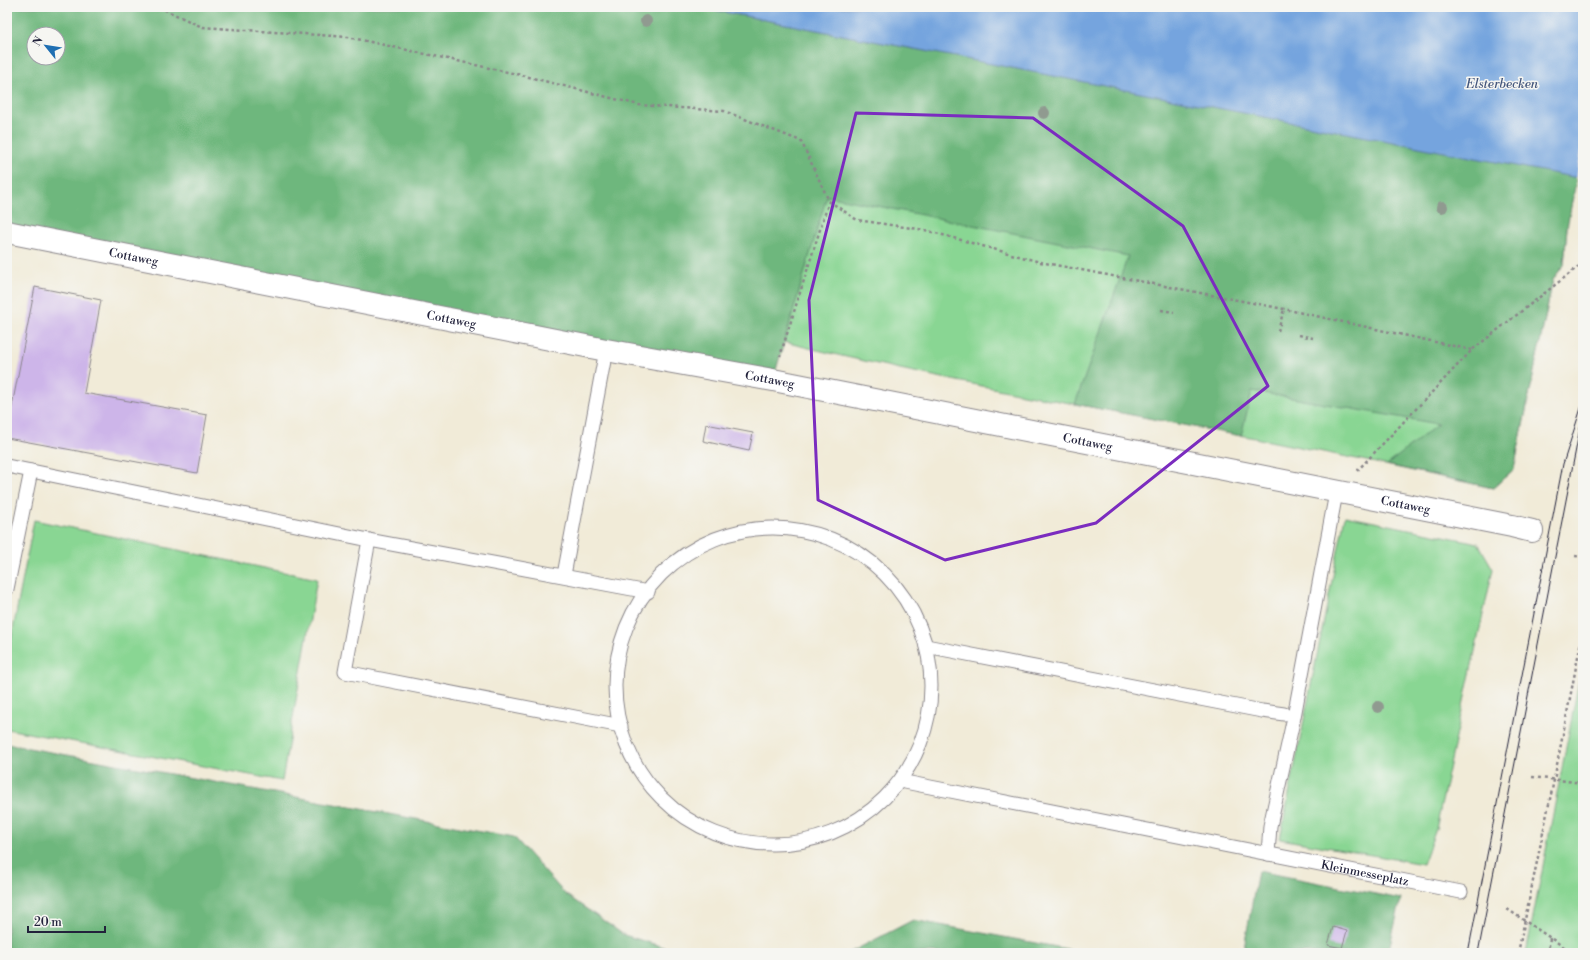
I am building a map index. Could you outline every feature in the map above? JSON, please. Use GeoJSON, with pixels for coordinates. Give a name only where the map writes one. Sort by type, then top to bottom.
{"type":"FeatureCollection","features":[{"type":"Feature","properties":{"kind":"street","name":"Cottaweg"},"geometry":{"type":"LineString","coordinates":[[7,232],[606,350],[773,380],[1532,531]]}},
{"type":"Feature","properties":{"kind":"lane"},"geometry":{"type":"LineString","coordinates":[[564,575],[606,350]]}},
{"type":"Feature","properties":{"kind":"lane"},"geometry":{"type":"LineString","coordinates":[[7,466],[369,540],[564,575],[648,592]]}},
{"type":"Feature","properties":{"kind":"lane"},"geometry":{"type":"LineString","coordinates":[[7,589],[31,471]]}},
{"type":"Feature","properties":{"kind":"lane"},"geometry":{"type":"LineString","coordinates":[[1268,854],[1270,826],[1294,717],[1336,492]]}},
{"type":"Feature","properties":{"kind":"lane"},"geometry":{"type":"LineString","coordinates":[[780,528],[802,531],[838,542],[859,554],[875,565],[892,582],[903,596],[914,615],[926,646],[930,666],[931,695],[929,715],[922,738],[913,758],[900,781],[883,800],[863,816],[845,827],[819,838],[785,844],[760,844],[744,842],[726,837],[704,828],[674,809],[658,794],[643,776],[626,743],[621,726],[617,707],[616,680],[618,657],[626,631],[636,609],[648,592],[671,566],[684,556],[722,537],[741,532],[780,528]]}},
{"type":"Feature","properties":{"kind":"lane"},"geometry":{"type":"LineString","coordinates":[[369,540],[345,672],[621,726]]}},
{"type":"Feature","properties":{"kind":"lane"},"geometry":{"type":"LineString","coordinates":[[926,646],[1262,712],[1284,714]]}},
{"type":"Feature","properties":{"kind":"lane","name":"Kleinmesseplatz"},"geometry":{"type":"LineString","coordinates":[[900,781],[1461,892]]}},
{"type":"Feature","properties":{"kind":"path"},"geometry":{"type":"LineString","coordinates":[[159,7],[202,27],[348,37],[521,75],[639,105],[724,111],[801,141],[829,201],[857,220],[926,230],[1040,262],[1284,309],[1472,350]]}},
{"type":"Feature","properties":{"kind":"path"},"geometry":{"type":"LineString","coordinates":[[773,380],[829,201]]}},
{"type":"Feature","properties":{"kind":"path"},"geometry":{"type":"LineString","coordinates":[[1336,492],[1472,350],[1583,263]]}},
{"type":"Feature","properties":{"kind":"path"},"geometry":{"type":"LineString","coordinates":[[1278,331],[1284,309]]}},
{"type":"Feature","properties":{"kind":"path"},"geometry":{"type":"LineString","coordinates":[[1161,310],[1174,312]]}},
{"type":"Feature","properties":{"kind":"path"},"geometry":{"type":"LineString","coordinates":[[1299,335],[1313,338]]}},
{"type":"Feature","properties":{"kind":"path"},"geometry":{"type":"LineString","coordinates":[[1575,556],[1583,557]]}},
{"type":"Feature","properties":{"kind":"path"},"geometry":{"type":"LineString","coordinates":[[1518,953],[1583,631]]}},
{"type":"Feature","properties":{"kind":"path"},"geometry":{"type":"LineString","coordinates":[[1532,777],[1583,783]]}},
{"type":"Feature","properties":{"kind":"path"},"geometry":{"type":"LineString","coordinates":[[1507,909],[1572,953]]}},
{"type":"Feature","properties":{"kind":"path"},"geometry":{"type":"LineString","coordinates":[[1548,953],[1550,938]]}},
{"type":"Feature","properties":{"kind":"highlighted area"},"geometry":{"type":"Polygon","coordinates":[[[856,113],[1033,118],[1183,226],[1268,386],[1096,523],[945,560],[818,500],[809,300],[856,113]]]}},
{"type":"Feature","properties":{"kind":"green space"},"geometry":{"type":"Polygon","coordinates":[[[7,7],[698,7],[1577,177],[1567,227],[1564,265],[1553,279],[1514,469],[1493,488],[1387,465],[1438,424],[1252,391],[1241,436],[1075,404],[1128,256],[827,196],[773,380],[7,230],[7,7]]]}},
{"type":"Feature","properties":{"kind":"green space"},"geometry":{"type":"Polygon","coordinates":[[[872,40],[1567,227],[1564,265],[1553,279],[1514,469],[1493,488],[1335,454],[955,380],[841,356],[784,342],[872,40]]]}},
{"type":"Feature","properties":{"kind":"green space"},"geometry":{"type":"Polygon","coordinates":[[[1345,516],[1478,543],[1493,569],[1436,829],[1423,864],[1280,839],[1345,516]]]}},
{"type":"Feature","properties":{"kind":"green space"},"geometry":{"type":"Polygon","coordinates":[[[34,520],[317,579],[282,781],[7,729],[7,661],[34,520]]]}},
{"type":"Feature","properties":{"kind":"green space"},"geometry":{"type":"Polygon","coordinates":[[[1583,660],[1583,953],[1526,953],[1583,660]]]}},
{"type":"Feature","properties":{"kind":"green space"},"geometry":{"type":"Polygon","coordinates":[[[7,744],[514,837],[565,894],[624,935],[683,953],[7,953],[7,744]]]}},
{"type":"Feature","properties":{"kind":"green space"},"geometry":{"type":"Polygon","coordinates":[[[1258,871],[1401,899],[1388,953],[1243,953],[1258,871]]]}},
{"type":"Feature","properties":{"kind":"green space"},"geometry":{"type":"Polygon","coordinates":[[[913,920],[1089,953],[849,953],[913,920]]]}},
{"type":"Feature","properties":{"kind":"water","name":"Elsterbecken"},"geometry":{"type":"Polygon","coordinates":[[[698,7],[1583,7],[1583,91],[1579,98],[1583,103],[1583,179],[698,7]]]}},
{"type":"Feature","properties":{"kind":"pier"},"geometry":{"type":"Polygon","coordinates":[[[1583,143],[1583,181],[1576,179],[1583,143]]]}},
{"type":"Feature","properties":{"kind":"building"},"geometry":{"type":"Polygon","coordinates":[[[35,287],[101,300],[84,393],[207,415],[197,473],[7,438],[35,287]]]}},
{"type":"Feature","properties":{"kind":"building"},"geometry":{"type":"Polygon","coordinates":[[[706,424],[753,433],[749,451],[703,441],[706,424]]]}},
{"type":"Feature","properties":{"kind":"building"},"geometry":{"type":"Polygon","coordinates":[[[1333,927],[1347,931],[1342,948],[1328,945],[1333,927]]]}},
{"type":"Feature","properties":{"kind":"tram line"},"geometry":{"type":"LineString","coordinates":[[1468,953],[1563,464],[1583,402]]}},
{"type":"Feature","properties":{"kind":"tram line"},"geometry":{"type":"LineString","coordinates":[[1478,953],[1581,423]]}}]}
